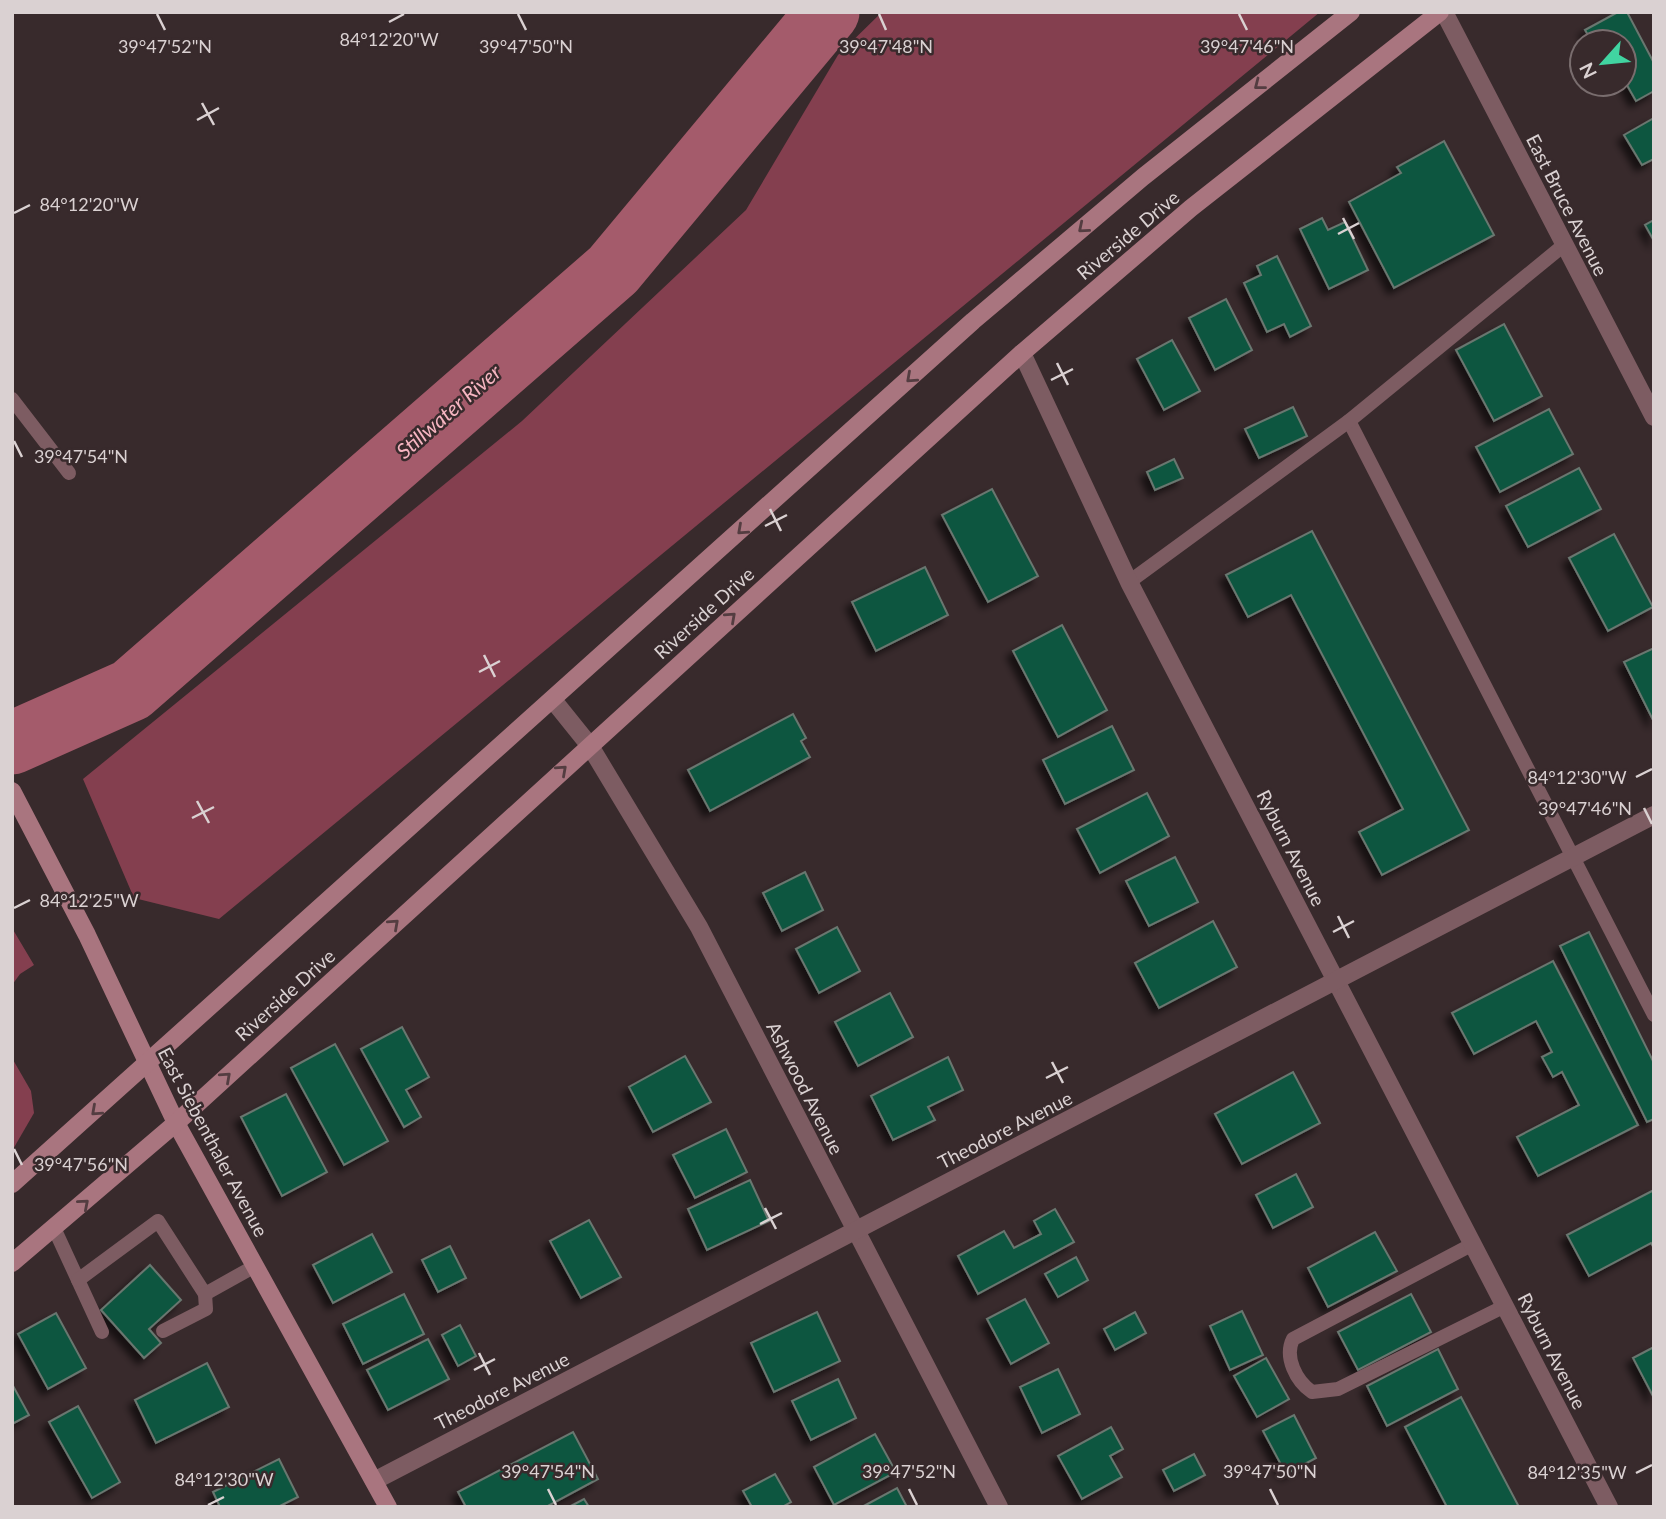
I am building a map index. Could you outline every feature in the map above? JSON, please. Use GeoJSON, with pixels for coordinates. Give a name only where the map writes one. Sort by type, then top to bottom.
{"type":"FeatureCollection","features":[{"type":"Feature","properties":{"kind":"main road","name":"Riverside Drive"},"geometry":{"type":"LineString","coordinates":[[12,1184],[554,701],[973,321],[1143,177],[1351,12]]}},
{"type":"Feature","properties":{"kind":"main road","name":"Riverside Drive"},"geometry":{"type":"LineString","coordinates":[[12,1263],[176,1123],[1022,353],[1191,208],[1442,12]]}},
{"type":"Feature","properties":{"kind":"main road","name":"East Siebenthaler Avenue"},"geometry":{"type":"LineString","coordinates":[[12,791],[87,935],[176,1123],[388,1507]]}},
{"type":"Feature","properties":{"kind":"street","name":"East Bruce Avenue"},"geometry":{"type":"LineString","coordinates":[[1442,12],[1654,417]]}},
{"type":"Feature","properties":{"kind":"street","name":"Ryburn Avenue"},"geometry":{"type":"LineString","coordinates":[[1022,353],[1129,582],[1609,1507]]}},
{"type":"Feature","properties":{"kind":"street","name":"Ashwood Avenue"},"geometry":{"type":"LineString","coordinates":[[554,701],[590,746],[699,927],[999,1507]]}},
{"type":"Feature","properties":{"kind":"street","name":"Theodore Avenue"},"geometry":{"type":"LineString","coordinates":[[374,1481],[1654,815]]}},
{"type":"Feature","properties":{"kind":"lane"},"geometry":{"type":"LineString","coordinates":[[1129,582],[1349,421],[1564,246]]}},
{"type":"Feature","properties":{"kind":"lane"},"geometry":{"type":"LineString","coordinates":[[12,399],[69,474]]}},
{"type":"Feature","properties":{"kind":"lane"},"geometry":{"type":"LineString","coordinates":[[1349,421],[1654,1015]]}},
{"type":"Feature","properties":{"kind":"lane"},"geometry":{"type":"LineString","coordinates":[[78,1280],[159,1221],[205,1294],[206,1309],[163,1331]]}},
{"type":"Feature","properties":{"kind":"lane"},"geometry":{"type":"LineString","coordinates":[[54,1228],[102,1332]]}},
{"type":"Feature","properties":{"kind":"lane"},"geometry":{"type":"LineString","coordinates":[[1472,1244],[1293,1339],[1289,1356],[1303,1386],[1312,1392],[1338,1389],[1505,1306]]}},
{"type":"Feature","properties":{"kind":"lane"},"geometry":{"type":"LineString","coordinates":[[205,1294],[255,1266]]}},
{"type":"Feature","properties":{"kind":"shaded area"},"geometry":{"type":"Polygon","coordinates":[[[882,12],[1320,12],[219,919],[134,898],[83,779],[522,421],[746,210],[838,55],[882,12]]]}},
{"type":"Feature","properties":{"kind":"shaded area"},"geometry":{"type":"Polygon","coordinates":[[[12,928],[34,965],[20,974],[12,985],[12,928]]]}},
{"type":"Feature","properties":{"kind":"shaded area"},"geometry":{"type":"Polygon","coordinates":[[[12,1058],[31,1091],[34,1113],[12,1151],[12,1058]]]}},
{"type":"Feature","properties":{"kind":"building"},"geometry":{"type":"Polygon","coordinates":[[[1618,12],[1627,12],[1635,28],[1589,28],[1618,12]]]}},
{"type":"Feature","properties":{"kind":"building"},"geometry":{"type":"Polygon","coordinates":[[[1638,33],[1654,63],[1654,91],[1636,101],[1638,33]]]}},
{"type":"Feature","properties":{"kind":"building"},"geometry":{"type":"Polygon","coordinates":[[[1654,118],[1654,159],[1642,165],[1624,135],[1654,118]]]}},
{"type":"Feature","properties":{"kind":"building"},"geometry":{"type":"Polygon","coordinates":[[[1444,141],[1494,235],[1394,288],[1349,202],[1401,173],[1397,167],[1444,141]]]}},
{"type":"Feature","properties":{"kind":"building"},"geometry":{"type":"Polygon","coordinates":[[[1322,218],[1328,230],[1345,222],[1368,270],[1329,289],[1300,229],[1322,218]]]}},
{"type":"Feature","properties":{"kind":"building"},"geometry":{"type":"Polygon","coordinates":[[[1654,220],[1654,241],[1645,225],[1654,220]]]}},
{"type":"Feature","properties":{"kind":"building"},"geometry":{"type":"Polygon","coordinates":[[[1277,256],[1311,326],[1290,337],[1284,324],[1267,332],[1244,283],[1261,275],[1257,266],[1277,256]]]}},
{"type":"Feature","properties":{"kind":"building"},"geometry":{"type":"Polygon","coordinates":[[[1226,299],[1252,350],[1215,370],[1189,318],[1226,299]]]}},
{"type":"Feature","properties":{"kind":"building"},"geometry":{"type":"Polygon","coordinates":[[[1504,324],[1542,396],[1494,421],[1456,350],[1504,324]]]}},
{"type":"Feature","properties":{"kind":"building"},"geometry":{"type":"Polygon","coordinates":[[[1172,340],[1200,391],[1164,410],[1137,359],[1172,340]]]}},
{"type":"Feature","properties":{"kind":"building"},"geometry":{"type":"Polygon","coordinates":[[[1293,407],[1307,436],[1259,458],[1245,429],[1293,407]]]}},
{"type":"Feature","properties":{"kind":"building"},"geometry":{"type":"Polygon","coordinates":[[[1549,409],[1573,454],[1500,492],[1476,447],[1549,409]]]}},
{"type":"Feature","properties":{"kind":"building"},"geometry":{"type":"Polygon","coordinates":[[[1174,459],[1183,478],[1155,490],[1147,472],[1174,459]]]}},
{"type":"Feature","properties":{"kind":"building"},"geometry":{"type":"Polygon","coordinates":[[[1579,468],[1601,509],[1528,547],[1506,506],[1579,468]]]}},
{"type":"Feature","properties":{"kind":"building"},"geometry":{"type":"Polygon","coordinates":[[[992,489],[1038,576],[988,602],[942,515],[992,489]]]}},
{"type":"Feature","properties":{"kind":"building"},"geometry":{"type":"Polygon","coordinates":[[[1312,531],[1469,830],[1382,875],[1359,832],[1403,809],[1291,595],[1248,617],[1226,575],[1312,531]]]}},
{"type":"Feature","properties":{"kind":"building"},"geometry":{"type":"Polygon","coordinates":[[[1614,534],[1653,607],[1608,631],[1569,558],[1614,534]]]}},
{"type":"Feature","properties":{"kind":"building"},"geometry":{"type":"Polygon","coordinates":[[[925,567],[948,615],[876,651],[852,602],[925,567]]]}},
{"type":"Feature","properties":{"kind":"building"},"geometry":{"type":"Polygon","coordinates":[[[1062,625],[1107,710],[1058,737],[1013,651],[1062,625]]]}},
{"type":"Feature","properties":{"kind":"building"},"geometry":{"type":"Polygon","coordinates":[[[1654,648],[1654,722],[1624,662],[1654,648]]]}},
{"type":"Feature","properties":{"kind":"building"},"geometry":{"type":"Polygon","coordinates":[[[793,714],[806,738],[801,741],[810,757],[710,811],[688,770],[793,714]]]}},
{"type":"Feature","properties":{"kind":"building"},"geometry":{"type":"Polygon","coordinates":[[[1112,726],[1134,770],[1065,804],[1043,760],[1112,726]]]}},
{"type":"Feature","properties":{"kind":"building"},"geometry":{"type":"Polygon","coordinates":[[[1147,793],[1169,836],[1100,873],[1077,829],[1147,793]]]}},
{"type":"Feature","properties":{"kind":"building"},"geometry":{"type":"Polygon","coordinates":[[[1175,857],[1198,902],[1149,926],[1126,881],[1175,857]]]}},
{"type":"Feature","properties":{"kind":"building"},"geometry":{"type":"Polygon","coordinates":[[[805,872],[823,910],[782,931],[763,893],[805,872]]]}},
{"type":"Feature","properties":{"kind":"building"},"geometry":{"type":"Polygon","coordinates":[[[1213,921],[1237,967],[1159,1008],[1135,963],[1213,921]]]}},
{"type":"Feature","properties":{"kind":"building"},"geometry":{"type":"Polygon","coordinates":[[[837,927],[860,971],[819,993],[796,949],[837,927]]]}},
{"type":"Feature","properties":{"kind":"building"},"geometry":{"type":"Polygon","coordinates":[[[1589,932],[1654,1063],[1654,1119],[1647,1122],[1560,946],[1589,932]]]}},
{"type":"Feature","properties":{"kind":"building"},"geometry":{"type":"Polygon","coordinates":[[[1553,961],[1638,1125],[1538,1176],[1517,1137],[1579,1105],[1562,1072],[1553,1077],[1542,1057],[1552,1052],[1536,1021],[1474,1054],[1452,1013],[1553,961]]]}},
{"type":"Feature","properties":{"kind":"building"},"geometry":{"type":"Polygon","coordinates":[[[890,993],[913,1037],[858,1066],[835,1022],[890,993]]]}},
{"type":"Feature","properties":{"kind":"building"},"geometry":{"type":"Polygon","coordinates":[[[402,1027],[429,1077],[406,1090],[421,1117],[404,1127],[361,1049],[402,1027]]]}},
{"type":"Feature","properties":{"kind":"building"},"geometry":{"type":"Polygon","coordinates":[[[335,1044],[388,1141],[344,1165],[291,1068],[335,1044]]]}},
{"type":"Feature","properties":{"kind":"building"},"geometry":{"type":"Polygon","coordinates":[[[685,1056],[711,1102],[653,1132],[629,1087],[685,1056]]]}},
{"type":"Feature","properties":{"kind":"building"},"geometry":{"type":"Polygon","coordinates":[[[948,1057],[963,1090],[928,1107],[935,1120],[893,1140],[871,1096],[948,1057]]]}},
{"type":"Feature","properties":{"kind":"building"},"geometry":{"type":"Polygon","coordinates":[[[1293,1072],[1320,1123],[1242,1164],[1215,1114],[1293,1072]]]}},
{"type":"Feature","properties":{"kind":"building"},"geometry":{"type":"Polygon","coordinates":[[[286,1094],[327,1172],[282,1196],[241,1117],[286,1094]]]}},
{"type":"Feature","properties":{"kind":"building"},"geometry":{"type":"Polygon","coordinates":[[[726,1129],[747,1172],[695,1198],[673,1155],[726,1129]]]}},
{"type":"Feature","properties":{"kind":"building"},"geometry":{"type":"Polygon","coordinates":[[[1296,1174],[1313,1207],[1273,1228],[1256,1195],[1296,1174]]]}},
{"type":"Feature","properties":{"kind":"building"},"geometry":{"type":"Polygon","coordinates":[[[750,1180],[769,1221],[707,1250],[688,1209],[750,1180]]]}},
{"type":"Feature","properties":{"kind":"building"},"geometry":{"type":"Polygon","coordinates":[[[1654,1190],[1654,1248],[1651,1243],[1589,1276],[1567,1235],[1654,1190]]]}},
{"type":"Feature","properties":{"kind":"building"},"geometry":{"type":"Polygon","coordinates":[[[1055,1209],[1074,1242],[978,1294],[958,1256],[1004,1231],[1014,1248],[1041,1234],[1034,1221],[1055,1209]]]}},
{"type":"Feature","properties":{"kind":"building"},"geometry":{"type":"Polygon","coordinates":[[[589,1220],[621,1277],[581,1298],[550,1241],[589,1220]]]}},
{"type":"Feature","properties":{"kind":"building"},"geometry":{"type":"Polygon","coordinates":[[[1375,1232],[1397,1271],[1328,1307],[1308,1268],[1375,1232]]]}},
{"type":"Feature","properties":{"kind":"building"},"geometry":{"type":"Polygon","coordinates":[[[372,1234],[392,1272],[333,1303],[313,1265],[372,1234]]]}},
{"type":"Feature","properties":{"kind":"building"},"geometry":{"type":"Polygon","coordinates":[[[450,1246],[466,1278],[438,1292],[422,1260],[450,1246]]]}},
{"type":"Feature","properties":{"kind":"building"},"geometry":{"type":"Polygon","coordinates":[[[1076,1257],[1088,1280],[1058,1297],[1045,1274],[1076,1257]]]}},
{"type":"Feature","properties":{"kind":"building"},"geometry":{"type":"Polygon","coordinates":[[[150,1265],[181,1300],[149,1329],[161,1343],[144,1358],[101,1310],[150,1265]]]}},
{"type":"Feature","properties":{"kind":"building"},"geometry":{"type":"Polygon","coordinates":[[[404,1294],[424,1334],[363,1364],[343,1324],[404,1294]]]}},
{"type":"Feature","properties":{"kind":"building"},"geometry":{"type":"Polygon","coordinates":[[[1411,1294],[1431,1332],[1358,1370],[1338,1332],[1411,1294]]]}},
{"type":"Feature","properties":{"kind":"building"},"geometry":{"type":"Polygon","coordinates":[[[1025,1299],[1049,1343],[1011,1364],[987,1319],[1025,1299]]]}},
{"type":"Feature","properties":{"kind":"building"},"geometry":{"type":"Polygon","coordinates":[[[1242,1311],[1263,1355],[1230,1370],[1210,1326],[1242,1311]]]}},
{"type":"Feature","properties":{"kind":"building"},"geometry":{"type":"Polygon","coordinates":[[[817,1312],[840,1361],[774,1392],[751,1343],[817,1312]]]}},
{"type":"Feature","properties":{"kind":"building"},"geometry":{"type":"Polygon","coordinates":[[[1135,1312],[1146,1333],[1115,1350],[1104,1329],[1135,1312]]]}},
{"type":"Feature","properties":{"kind":"building"},"geometry":{"type":"Polygon","coordinates":[[[56,1313],[86,1368],[48,1389],[18,1334],[56,1313]]]}},
{"type":"Feature","properties":{"kind":"building"},"geometry":{"type":"Polygon","coordinates":[[[460,1325],[476,1356],[458,1366],[442,1335],[460,1325]]]}},
{"type":"Feature","properties":{"kind":"building"},"geometry":{"type":"Polygon","coordinates":[[[428,1339],[449,1379],[388,1410],[367,1370],[428,1339]]]}},
{"type":"Feature","properties":{"kind":"building"},"geometry":{"type":"Polygon","coordinates":[[[1654,1347],[1654,1398],[1633,1358],[1654,1347]]]}},
{"type":"Feature","properties":{"kind":"building"},"geometry":{"type":"Polygon","coordinates":[[[1438,1349],[1458,1389],[1387,1426],[1367,1386],[1438,1349]]]}},
{"type":"Feature","properties":{"kind":"building"},"geometry":{"type":"Polygon","coordinates":[[[1266,1358],[1289,1399],[1257,1417],[1234,1376],[1266,1358]]]}},
{"type":"Feature","properties":{"kind":"building"},"geometry":{"type":"Polygon","coordinates":[[[207,1363],[229,1407],[156,1443],[135,1400],[207,1363]]]}},
{"type":"Feature","properties":{"kind":"building"},"geometry":{"type":"Polygon","coordinates":[[[1058,1369],[1080,1414],[1042,1433],[1020,1387],[1058,1369]]]}},
{"type":"Feature","properties":{"kind":"building"},"geometry":{"type":"Polygon","coordinates":[[[838,1379],[856,1418],[811,1440],[792,1401],[838,1379]]]}},
{"type":"Feature","properties":{"kind":"building"},"geometry":{"type":"Polygon","coordinates":[[[12,1384],[29,1415],[12,1424],[12,1384]]]}},
{"type":"Feature","properties":{"kind":"building"},"geometry":{"type":"Polygon","coordinates":[[[1461,1397],[1519,1507],[1447,1507],[1405,1427],[1461,1397]]]}},
{"type":"Feature","properties":{"kind":"building"},"geometry":{"type":"Polygon","coordinates":[[[78,1406],[120,1482],[92,1498],[49,1422],[78,1406]]]}},
{"type":"Feature","properties":{"kind":"building"},"geometry":{"type":"Polygon","coordinates":[[[1294,1415],[1316,1458],[1286,1474],[1263,1431],[1294,1415]]]}},
{"type":"Feature","properties":{"kind":"building"},"geometry":{"type":"Polygon","coordinates":[[[1111,1427],[1123,1449],[1110,1456],[1122,1477],[1082,1499],[1058,1456],[1111,1427]]]}},
{"type":"Feature","properties":{"kind":"building"},"geometry":{"type":"Polygon","coordinates":[[[573,1432],[598,1479],[546,1507],[466,1507],[458,1492],[573,1432]]]}},
{"type":"Feature","properties":{"kind":"building"},"geometry":{"type":"Polygon","coordinates":[[[875,1434],[896,1472],[834,1505],[814,1467],[875,1434]]]}},
{"type":"Feature","properties":{"kind":"building"},"geometry":{"type":"Polygon","coordinates":[[[1194,1454],[1205,1475],[1174,1491],[1163,1470],[1194,1454]]]}},
{"type":"Feature","properties":{"kind":"building"},"geometry":{"type":"Polygon","coordinates":[[[279,1459],[298,1497],[278,1507],[220,1507],[213,1492],[279,1459]]]}},
{"type":"Feature","properties":{"kind":"building"},"geometry":{"type":"Polygon","coordinates":[[[775,1474],[791,1502],[782,1507],[752,1507],[743,1491],[775,1474]]]}},
{"type":"Feature","properties":{"kind":"building"},"geometry":{"type":"Polygon","coordinates":[[[897,1488],[907,1507],[862,1507],[897,1488]]]}},
{"type":"Feature","properties":{"kind":"building"},"geometry":{"type":"Polygon","coordinates":[[[584,1499],[589,1507],[569,1507],[584,1499]]]}},
{"type":"Feature","properties":{"kind":"waterway","name":"Stillwater River"},"geometry":{"type":"LineString","coordinates":[[12,743],[131,690],[613,270],[828,12]]}}]}
